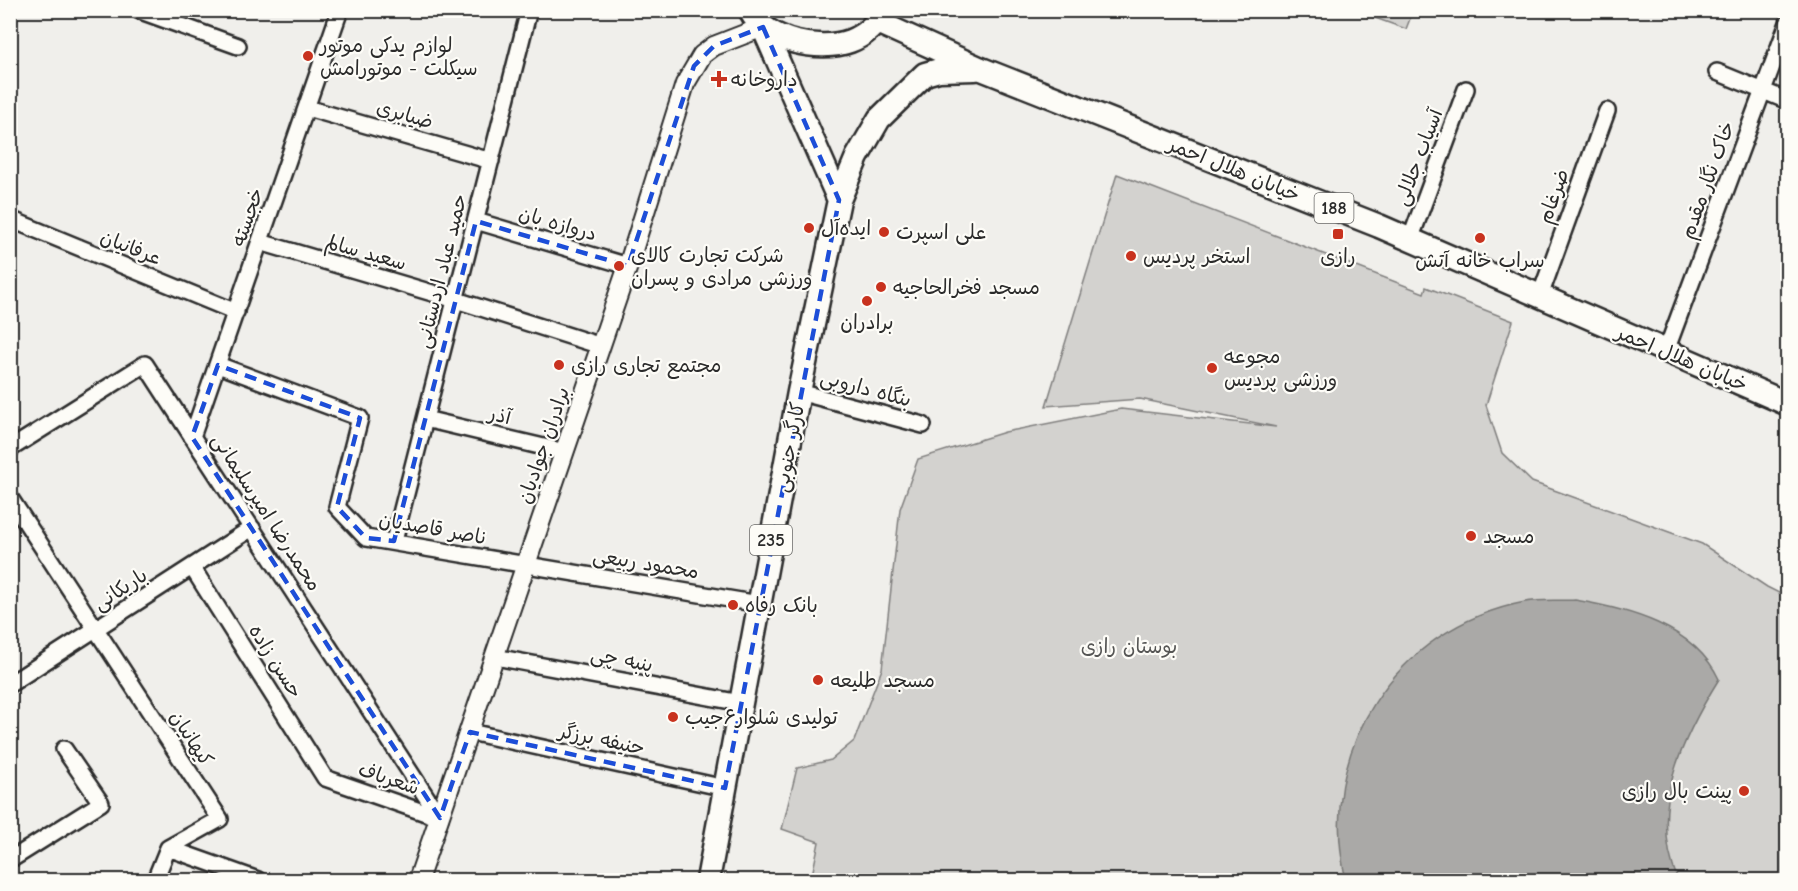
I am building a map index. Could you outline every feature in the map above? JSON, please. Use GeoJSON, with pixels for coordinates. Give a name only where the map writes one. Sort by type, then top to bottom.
{"type":"FeatureCollection","features":[{"type":"Feature","properties":{"kind":"main road"},"geometry":{"type":"LineString","coordinates":[[757,19],[792,41],[832,45],[852,40],[880,16]]}},
{"type":"Feature","properties":{"kind":"main road","name":"خیابان هلال احمر"},"geometry":{"type":"LineString","coordinates":[[880,16],[979,68],[1410,240],[1788,404]]}},
{"type":"Feature","properties":{"kind":"main road"},"geometry":{"type":"LineString","coordinates":[[757,19],[839,200]]}},
{"type":"Feature","properties":{"kind":"main road","name":"کارگر جنوبی"},"geometry":{"type":"LineString","coordinates":[[708,880],[799,392],[839,200],[857,157],[879,119],[925,74],[939,70],[979,68]]}},
{"type":"Feature","properties":{"kind":"street"},"geometry":{"type":"LineString","coordinates":[[138,10],[238,46]]}},
{"type":"Feature","properties":{"kind":"street","name":"خجسته"},"geometry":{"type":"LineString","coordinates":[[192,437],[340,10]]}},
{"type":"Feature","properties":{"kind":"street","name":"حمید عباد اردستانی"},"geometry":{"type":"LineString","coordinates":[[394,541],[529,10]]}},
{"type":"Feature","properties":{"kind":"street","name":"برادران جوادیان"},"geometry":{"type":"LineString","coordinates":[[418,880],[628,266],[685,84],[694,66],[714,45],[757,19]]}},
{"type":"Feature","properties":{"kind":"street","name":"خاک‌ نگار‌ مقدم"},"geometry":{"type":"LineString","coordinates":[[1666,351],[1788,23]]}},
{"type":"Feature","properties":{"kind":"street"},"geometry":{"type":"LineString","coordinates":[[1717,72],[1788,101]]}},
{"type":"Feature","properties":{"kind":"street","name":"آسیاب جلالی"},"geometry":{"type":"LineString","coordinates":[[1410,240],[1466,89]]}},
{"type":"Feature","properties":{"kind":"street","name":"ضیابری"},"geometry":{"type":"LineString","coordinates":[[307,108],[491,161]]}},
{"type":"Feature","properties":{"kind":"street","name":"ضرغام"},"geometry":{"type":"LineString","coordinates":[[1540,296],[1606,111]]}},
{"type":"Feature","properties":{"kind":"street","name":"عرفانیان"},"geometry":{"type":"LineString","coordinates":[[10,219],[236,312]]}},
{"type":"Feature","properties":{"kind":"street","name":"دروازه بان"},"geometry":{"type":"LineString","coordinates":[[476,221],[628,266]]}},
{"type":"Feature","properties":{"kind":"street","name":"سعید سالم"},"geometry":{"type":"LineString","coordinates":[[260,242],[601,346]]}},
{"type":"Feature","properties":{"kind":"street","name":"محمدرضا امیرسلیمانی"},"geometry":{"type":"LineString","coordinates":[[10,449],[145,364],[440,818]]}},
{"type":"Feature","properties":{"kind":"street","name":"ناصر قاصدیان"},"geometry":{"type":"LineString","coordinates":[[218,365],[360,418],[337,507],[366,538],[394,541],[526,566]]}},
{"type":"Feature","properties":{"kind":"street","name":"بنگاه داروبی"},"geometry":{"type":"LineString","coordinates":[[799,392],[923,425]]}},
{"type":"Feature","properties":{"kind":"street","name":"آذر"},"geometry":{"type":"LineString","coordinates":[[425,419],[565,452]]}},
{"type":"Feature","properties":{"kind":"street"},"geometry":{"type":"LineString","coordinates":[[10,498],[96,629]]}},
{"type":"Feature","properties":{"kind":"street","name":"باریکانی"},"geometry":{"type":"LineString","coordinates":[[10,684],[252,528]]}},
{"type":"Feature","properties":{"kind":"street","name":"محمود ربیعی"},"geometry":{"type":"LineString","coordinates":[[526,566],[759,604]]}},
{"type":"Feature","properties":{"kind":"street","name":"حسن زاده"},"geometry":{"type":"LineString","coordinates":[[192,567],[325,778]]}},
{"type":"Feature","properties":{"kind":"street","name":"کیهانیان"},"geometry":{"type":"LineString","coordinates":[[96,629],[220,819],[168,848]]}},
{"type":"Feature","properties":{"kind":"street","name":"پنبه چی"},"geometry":{"type":"LineString","coordinates":[[495,657],[741,703]]}},
{"type":"Feature","properties":{"kind":"street","name":"حنیفه برزگر"},"geometry":{"type":"LineString","coordinates":[[470,732],[725,788]]}},
{"type":"Feature","properties":{"kind":"street"},"geometry":{"type":"LineString","coordinates":[[15,857],[101,803],[63,749]]}},
{"type":"Feature","properties":{"kind":"street","name":"شعرباف"},"geometry":{"type":"LineString","coordinates":[[325,778],[440,818]]}},
{"type":"Feature","properties":{"kind":"street"},"geometry":{"type":"LineString","coordinates":[[155,880],[168,848],[258,880]]}},
{"type":"Feature","properties":{"kind":"highlighted area"},"geometry":{"type":"Polygon","coordinates":[[[763,27],[839,200],[725,788],[470,732],[440,818],[192,437],[218,365],[360,418],[337,507],[366,538],[394,541],[476,221],[628,266],[694,66],[714,46],[763,27]]]}},
{"type":"Feature","properties":{"kind":"green space"},"geometry":{"type":"Polygon","coordinates":[[[1365,10],[1413,11],[1406,29],[1364,14],[1365,10]]]}},
{"type":"Feature","properties":{"kind":"green space","name":"بوستان رازی"},"geometry":{"type":"Polygon","coordinates":[[[1117,174],[1424,293],[1426,287],[1513,321],[1486,405],[1502,453],[1532,482],[1702,544],[1767,587],[1787,597],[1787,880],[811,880],[819,842],[782,829],[797,768],[831,760],[854,741],[882,669],[900,509],[918,459],[1005,432],[1121,409],[1276,427],[1140,399],[1046,406],[1117,174]]]}},
{"type":"Feature","properties":{"kind":"shaded area"},"geometry":{"type":"Polygon","coordinates":[[[1575,600],[1616,609],[1658,623],[1693,646],[1708,661],[1719,679],[1692,726],[1673,776],[1666,827],[1670,853],[1678,880],[1346,880],[1339,832],[1343,786],[1355,742],[1375,702],[1403,667],[1438,638],[1479,616],[1525,602],[1575,600]]]}},
{"type":"Feature","properties":{"kind":"place","name":"لوازم یدکی موتور سیکلت - موتورامش"},"geometry":{"type":"Point","coordinates":[308,56]}},
{"type":"Feature","properties":{"kind":"place","name":"داروخانه"},"geometry":{"type":"Point","coordinates":[719,79]}},
{"type":"Feature","properties":{"kind":"place","name":"ایده‌آل"},"geometry":{"type":"Point","coordinates":[809,228]}},
{"type":"Feature","properties":{"kind":"place","name":"علی اسپرت"},"geometry":{"type":"Point","coordinates":[884,232]}},
{"type":"Feature","properties":{"kind":"place","name":"رازی"},"geometry":{"type":"Point","coordinates":[1338,234]}},
{"type":"Feature","properties":{"kind":"place","name":"سراب خانه آتش"},"geometry":{"type":"Point","coordinates":[1480,238]}},
{"type":"Feature","properties":{"kind":"place","name":"استخر پردیس"},"geometry":{"type":"Point","coordinates":[1131,256]}},
{"type":"Feature","properties":{"kind":"place","name":"شرکت تجارت کالای ورزشی مرادی و پسران"},"geometry":{"type":"Point","coordinates":[619,266]}},
{"type":"Feature","properties":{"kind":"place","name":"مسجد فخرالحاجیه"},"geometry":{"type":"Point","coordinates":[881,287]}},
{"type":"Feature","properties":{"kind":"place","name":"برادران"},"geometry":{"type":"Point","coordinates":[867,301]}},
{"type":"Feature","properties":{"kind":"place","name":"مجتمع تجاری رازی"},"geometry":{"type":"Point","coordinates":[559,365]}},
{"type":"Feature","properties":{"kind":"place","name":"مجوعه ورزشی پردیس"},"geometry":{"type":"Point","coordinates":[1212,368]}},
{"type":"Feature","properties":{"kind":"place","name":"مسجد"},"geometry":{"type":"Point","coordinates":[1471,536]}},
{"type":"Feature","properties":{"kind":"place","name":"بانک رفاه"},"geometry":{"type":"Point","coordinates":[733,605]}},
{"type":"Feature","properties":{"kind":"place","name":"مسجد طلیعه"},"geometry":{"type":"Point","coordinates":[818,680]}},
{"type":"Feature","properties":{"kind":"place","name":"تولیدی شلوار۶جیب"},"geometry":{"type":"Point","coordinates":[673,717]}},
{"type":"Feature","properties":{"kind":"place","name":"پینت بال رازی"},"geometry":{"type":"Point","coordinates":[1744,791]}}]}
